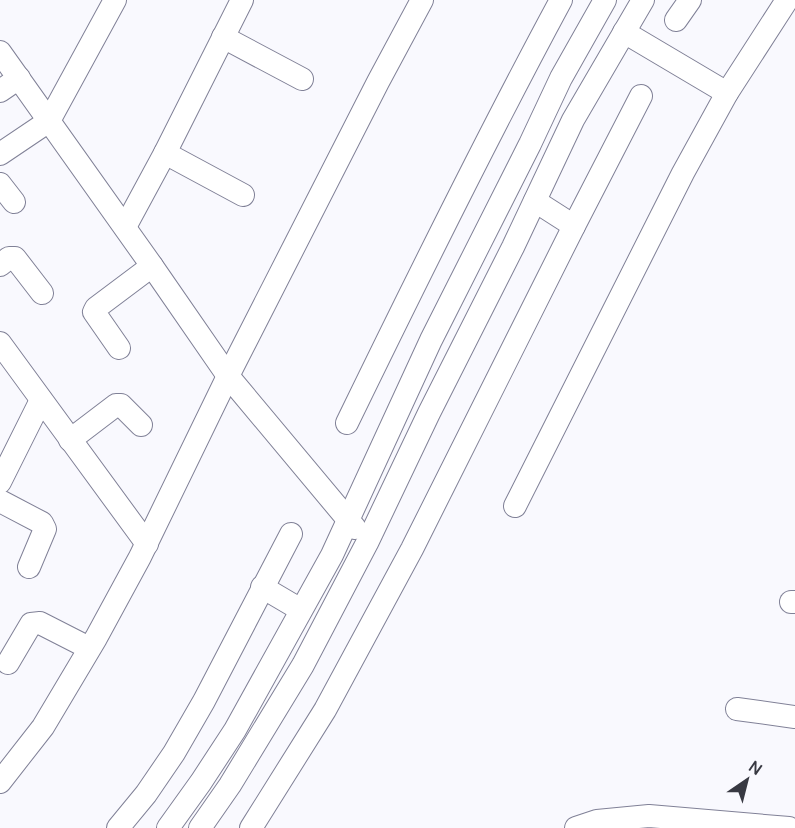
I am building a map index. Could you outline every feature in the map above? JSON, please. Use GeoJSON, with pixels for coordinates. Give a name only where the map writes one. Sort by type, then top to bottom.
{"type":"FeatureCollection","features":[{"type":"Feature","properties":{"kind":"street"},"geometry":{"type":"LineString","coordinates":[[0,154],[49,121],[115,0]]}},
{"type":"Feature","properties":{"kind":"street"},"geometry":{"type":"LineString","coordinates":[[125,227],[242,0]]}},
{"type":"Feature","properties":{"kind":"street"},"geometry":{"type":"LineString","coordinates":[[0,782],[43,727],[147,544],[228,376],[422,0]]}},
{"type":"Feature","properties":{"kind":"street"},"geometry":{"type":"LineString","coordinates":[[346,423],[528,60],[561,0]]}},
{"type":"Feature","properties":{"kind":"street"},"geometry":{"type":"LineString","coordinates":[[168,828],[235,730],[332,555],[431,340],[561,78],[605,0]]}},
{"type":"Feature","properties":{"kind":"street"},"geometry":{"type":"LineString","coordinates":[[200,828],[230,785],[303,665],[367,543],[573,120],[643,0]]}},
{"type":"Feature","properties":{"kind":"street"},"geometry":{"type":"LineString","coordinates":[[676,20],[690,0]]}},
{"type":"Feature","properties":{"kind":"street"},"geometry":{"type":"LineString","coordinates":[[514,506],[727,93],[787,0]]}},
{"type":"Feature","properties":{"kind":"street"},"geometry":{"type":"LineString","coordinates":[[624,32],[727,93]]}},
{"type":"Feature","properties":{"kind":"street"},"geometry":{"type":"LineString","coordinates":[[223,37],[302,79]]}},
{"type":"Feature","properties":{"kind":"street"},"geometry":{"type":"LineString","coordinates":[[0,52],[228,376],[367,543]]}},
{"type":"Feature","properties":{"kind":"street"},"geometry":{"type":"LineString","coordinates":[[528,60],[561,78]]}},
{"type":"Feature","properties":{"kind":"street"},"geometry":{"type":"LineString","coordinates":[[0,91],[19,78]]}},
{"type":"Feature","properties":{"kind":"street"},"geometry":{"type":"LineString","coordinates":[[251,828],[325,710],[412,549],[641,96]]}},
{"type":"Feature","properties":{"kind":"street"},"geometry":{"type":"LineString","coordinates":[[165,153],[243,195]]}},
{"type":"Feature","properties":{"kind":"street"},"geometry":{"type":"LineString","coordinates":[[0,184],[14,202]]}},
{"type":"Feature","properties":{"kind":"street"},"geometry":{"type":"LineString","coordinates":[[535,201],[574,226]]}},
{"type":"Feature","properties":{"kind":"street"},"geometry":{"type":"LineString","coordinates":[[0,265],[9,258],[15,258],[42,293]]}},
{"type":"Feature","properties":{"kind":"street"},"geometry":{"type":"LineString","coordinates":[[119,348],[94,312],[96,308],[152,266]]}},
{"type":"Feature","properties":{"kind":"street"},"geometry":{"type":"LineString","coordinates":[[395,324],[431,340]]}},
{"type":"Feature","properties":{"kind":"street"},"geometry":{"type":"LineString","coordinates":[[0,343],[147,544]]}},
{"type":"Feature","properties":{"kind":"street"},"geometry":{"type":"LineString","coordinates":[[0,482],[41,400]]}},
{"type":"Feature","properties":{"kind":"street"},"geometry":{"type":"LineString","coordinates":[[70,440],[116,405],[121,405],[141,425]]}},
{"type":"Feature","properties":{"kind":"street"},"geometry":{"type":"LineString","coordinates":[[0,501],[42,523],[45,529],[28,567]]}},
{"type":"Feature","properties":{"kind":"street"},"geometry":{"type":"LineString","coordinates":[[118,828],[146,794],[174,753],[204,701],[291,534]]}},
{"type":"Feature","properties":{"kind":"street"},"geometry":{"type":"LineString","coordinates":[[262,587],[301,610]]}},
{"type":"Feature","properties":{"kind":"street"},"geometry":{"type":"LineString","coordinates":[[8,663],[31,624],[40,623],[89,648]]}},
{"type":"Feature","properties":{"kind":"street"},"geometry":{"type":"LineString","coordinates":[[737,709],[795,717]]}},
{"type":"Feature","properties":{"kind":"street"},"geometry":{"type":"LineString","coordinates":[[576,828],[597,821],[649,816],[789,828]]}}]}
